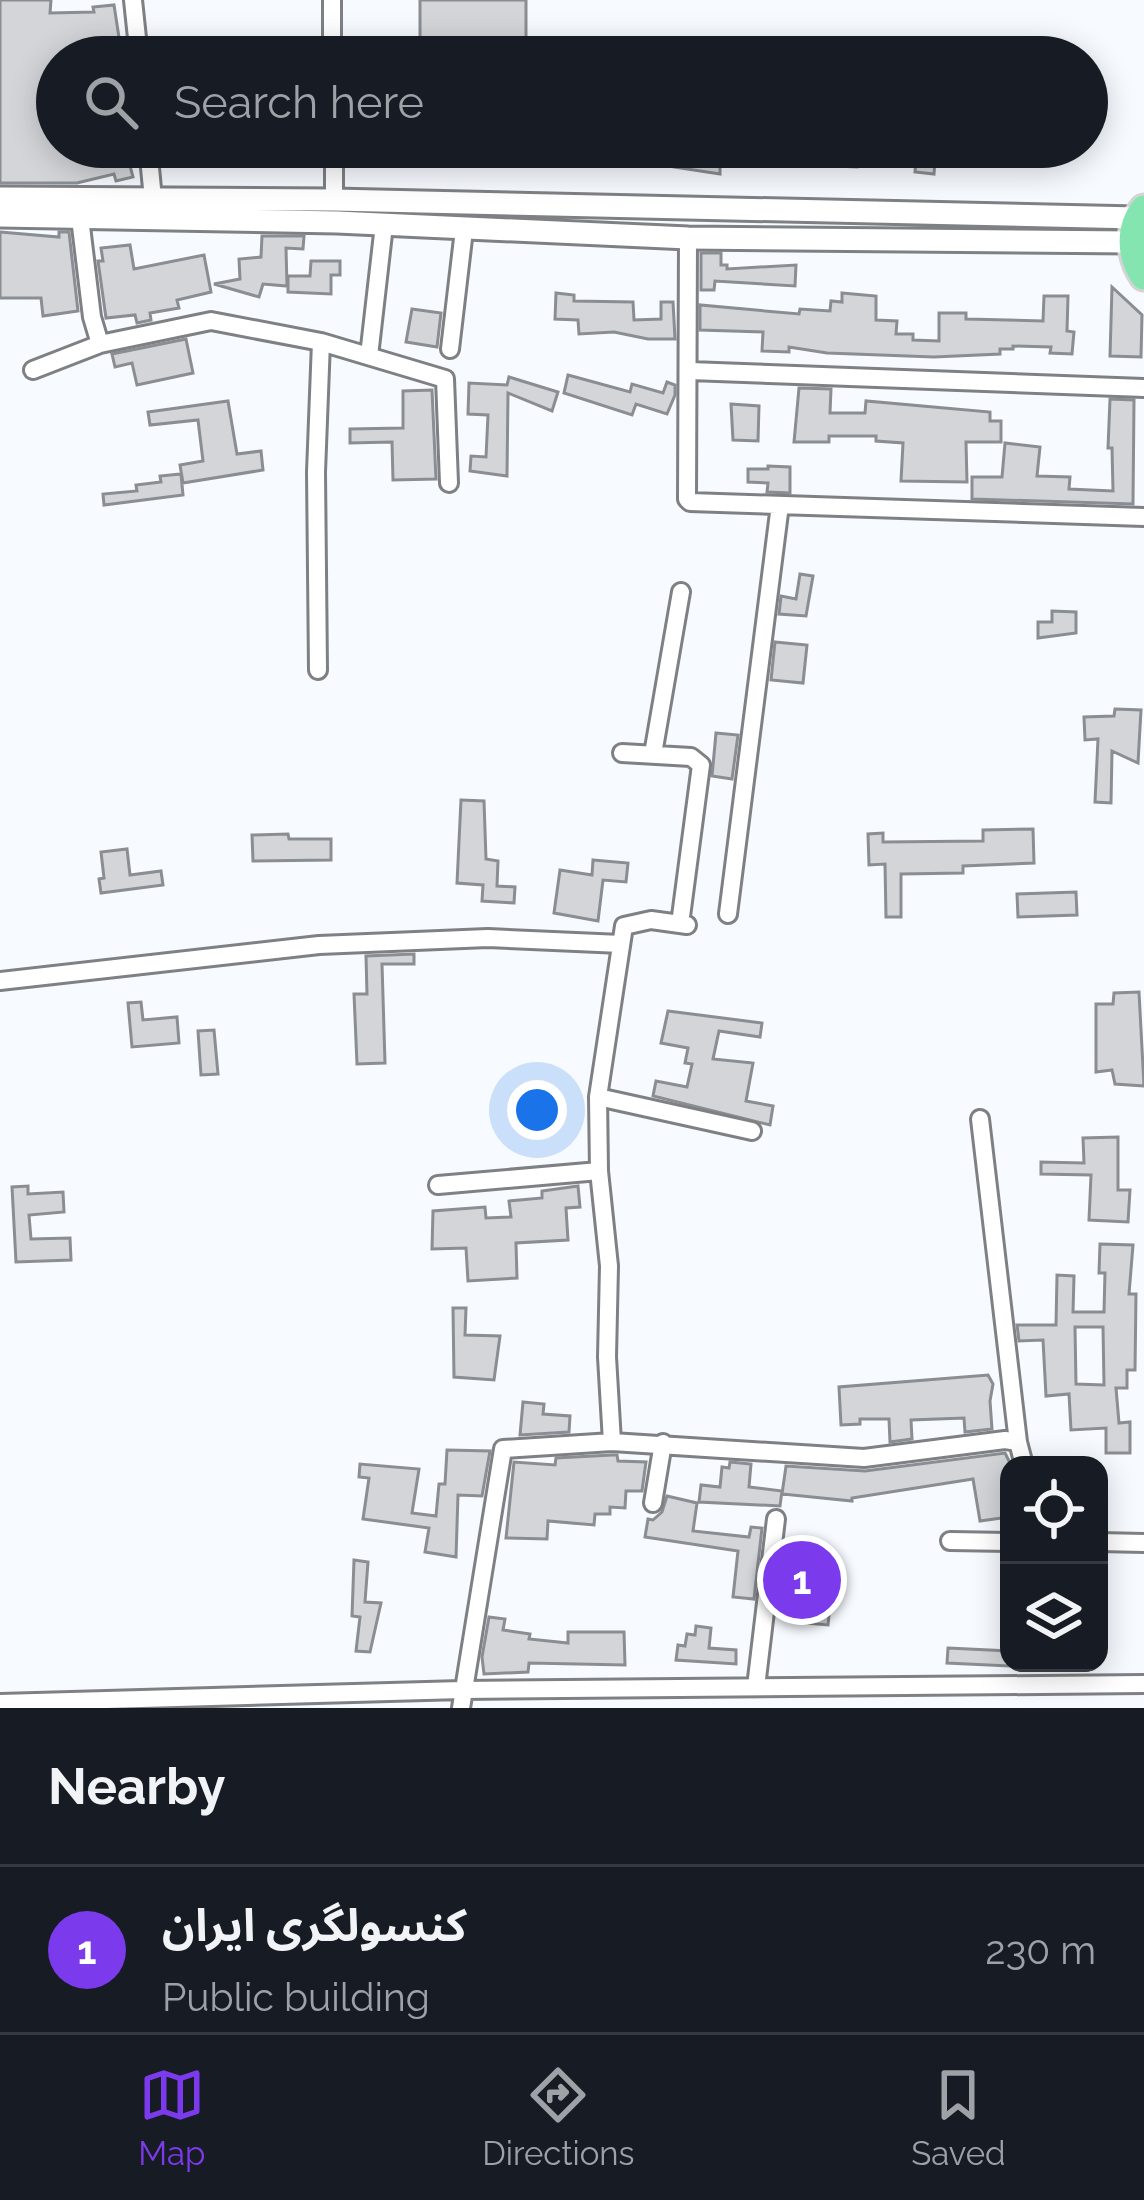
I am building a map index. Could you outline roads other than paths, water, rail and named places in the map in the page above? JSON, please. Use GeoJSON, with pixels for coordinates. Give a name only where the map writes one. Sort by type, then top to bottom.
{"type":"FeatureCollection","features":[{"type":"Feature","properties":{"kind":"main road"},"geometry":{"type":"LineString","coordinates":[[1138,223],[1136,265],[1144,276]]}},
{"type":"Feature","properties":{"kind":"street"},"geometry":{"type":"LineString","coordinates":[[133,0],[137,36]]}},
{"type":"Feature","properties":{"kind":"street"},"geometry":{"type":"LineString","coordinates":[[332,0],[332,36]]}},
{"type":"Feature","properties":{"kind":"street"},"geometry":{"type":"LineString","coordinates":[[150,168],[153,199]]}},
{"type":"Feature","properties":{"kind":"street"},"geometry":{"type":"LineString","coordinates":[[334,168],[334,200]]}},
{"type":"Feature","properties":{"kind":"street"},"geometry":{"type":"LineString","coordinates":[[0,198],[334,200],[1138,223]]}},
{"type":"Feature","properties":{"kind":"street"},"geometry":{"type":"LineString","coordinates":[[0,216],[688,238],[1138,223]]}},
{"type":"Feature","properties":{"kind":"street"},"geometry":{"type":"LineString","coordinates":[[80,218],[92,317],[100,344]]}},
{"type":"Feature","properties":{"kind":"street"},"geometry":{"type":"LineString","coordinates":[[369,356],[384,225]]}},
{"type":"Feature","properties":{"kind":"street"},"geometry":{"type":"LineString","coordinates":[[450,349],[464,230]]}},
{"type":"Feature","properties":{"kind":"street"},"geometry":{"type":"LineString","coordinates":[[688,238],[687,499],[1144,517]]}},
{"type":"Feature","properties":{"kind":"street"},"geometry":{"type":"LineString","coordinates":[[33,370],[100,344],[212,321],[321,342],[445,379],[449,483]]}},
{"type":"Feature","properties":{"kind":"street"},"geometry":{"type":"LineString","coordinates":[[318,670],[316,472],[321,342]]}},
{"type":"Feature","properties":{"kind":"street"},"geometry":{"type":"LineString","coordinates":[[690,371],[1144,388]]}},
{"type":"Feature","properties":{"kind":"street"},"geometry":{"type":"LineString","coordinates":[[728,914],[780,505]]}},
{"type":"Feature","properties":{"kind":"street"},"geometry":{"type":"LineString","coordinates":[[653,754],[681,592]]}},
{"type":"Feature","properties":{"kind":"street"},"geometry":{"type":"LineString","coordinates":[[0,982],[319,945],[622,936],[651,920],[683,924],[700,764],[691,758],[622,753]]}},
{"type":"Feature","properties":{"kind":"street"},"geometry":{"type":"LineString","coordinates":[[612,1442],[609,1266],[599,1171],[598,1097],[622,936]]}},
{"type":"Feature","properties":{"kind":"street"},"geometry":{"type":"LineString","coordinates":[[598,1097],[752,1131]]}},
{"type":"Feature","properties":{"kind":"street"},"geometry":{"type":"LineString","coordinates":[[980,1119],[1022,1456]]}},
{"type":"Feature","properties":{"kind":"street"},"geometry":{"type":"LineString","coordinates":[[437,1185],[599,1171]]}},
{"type":"Feature","properties":{"kind":"street"},"geometry":{"type":"LineString","coordinates":[[461,1699],[502,1449],[663,1443],[864,1458],[1018,1442]]}},
{"type":"Feature","properties":{"kind":"street"},"geometry":{"type":"LineString","coordinates":[[653,1503],[663,1443]]}},
{"type":"Feature","properties":{"kind":"street"},"geometry":{"type":"LineString","coordinates":[[756,1687],[776,1519]]}},
{"type":"Feature","properties":{"kind":"street"},"geometry":{"type":"LineString","coordinates":[[950,1541],[1000,1541]]}},
{"type":"Feature","properties":{"kind":"street"},"geometry":{"type":"LineString","coordinates":[[1108,1543],[1144,1543]]}},
{"type":"Feature","properties":{"kind":"street"},"geometry":{"type":"LineString","coordinates":[[0,1703],[461,1699],[756,1687],[1144,1684]]}},
{"type":"Feature","properties":{"kind":"place","name":"کنسولگری ایران"},"geometry":{"type":"Point","coordinates":[802,1580]}}]}
